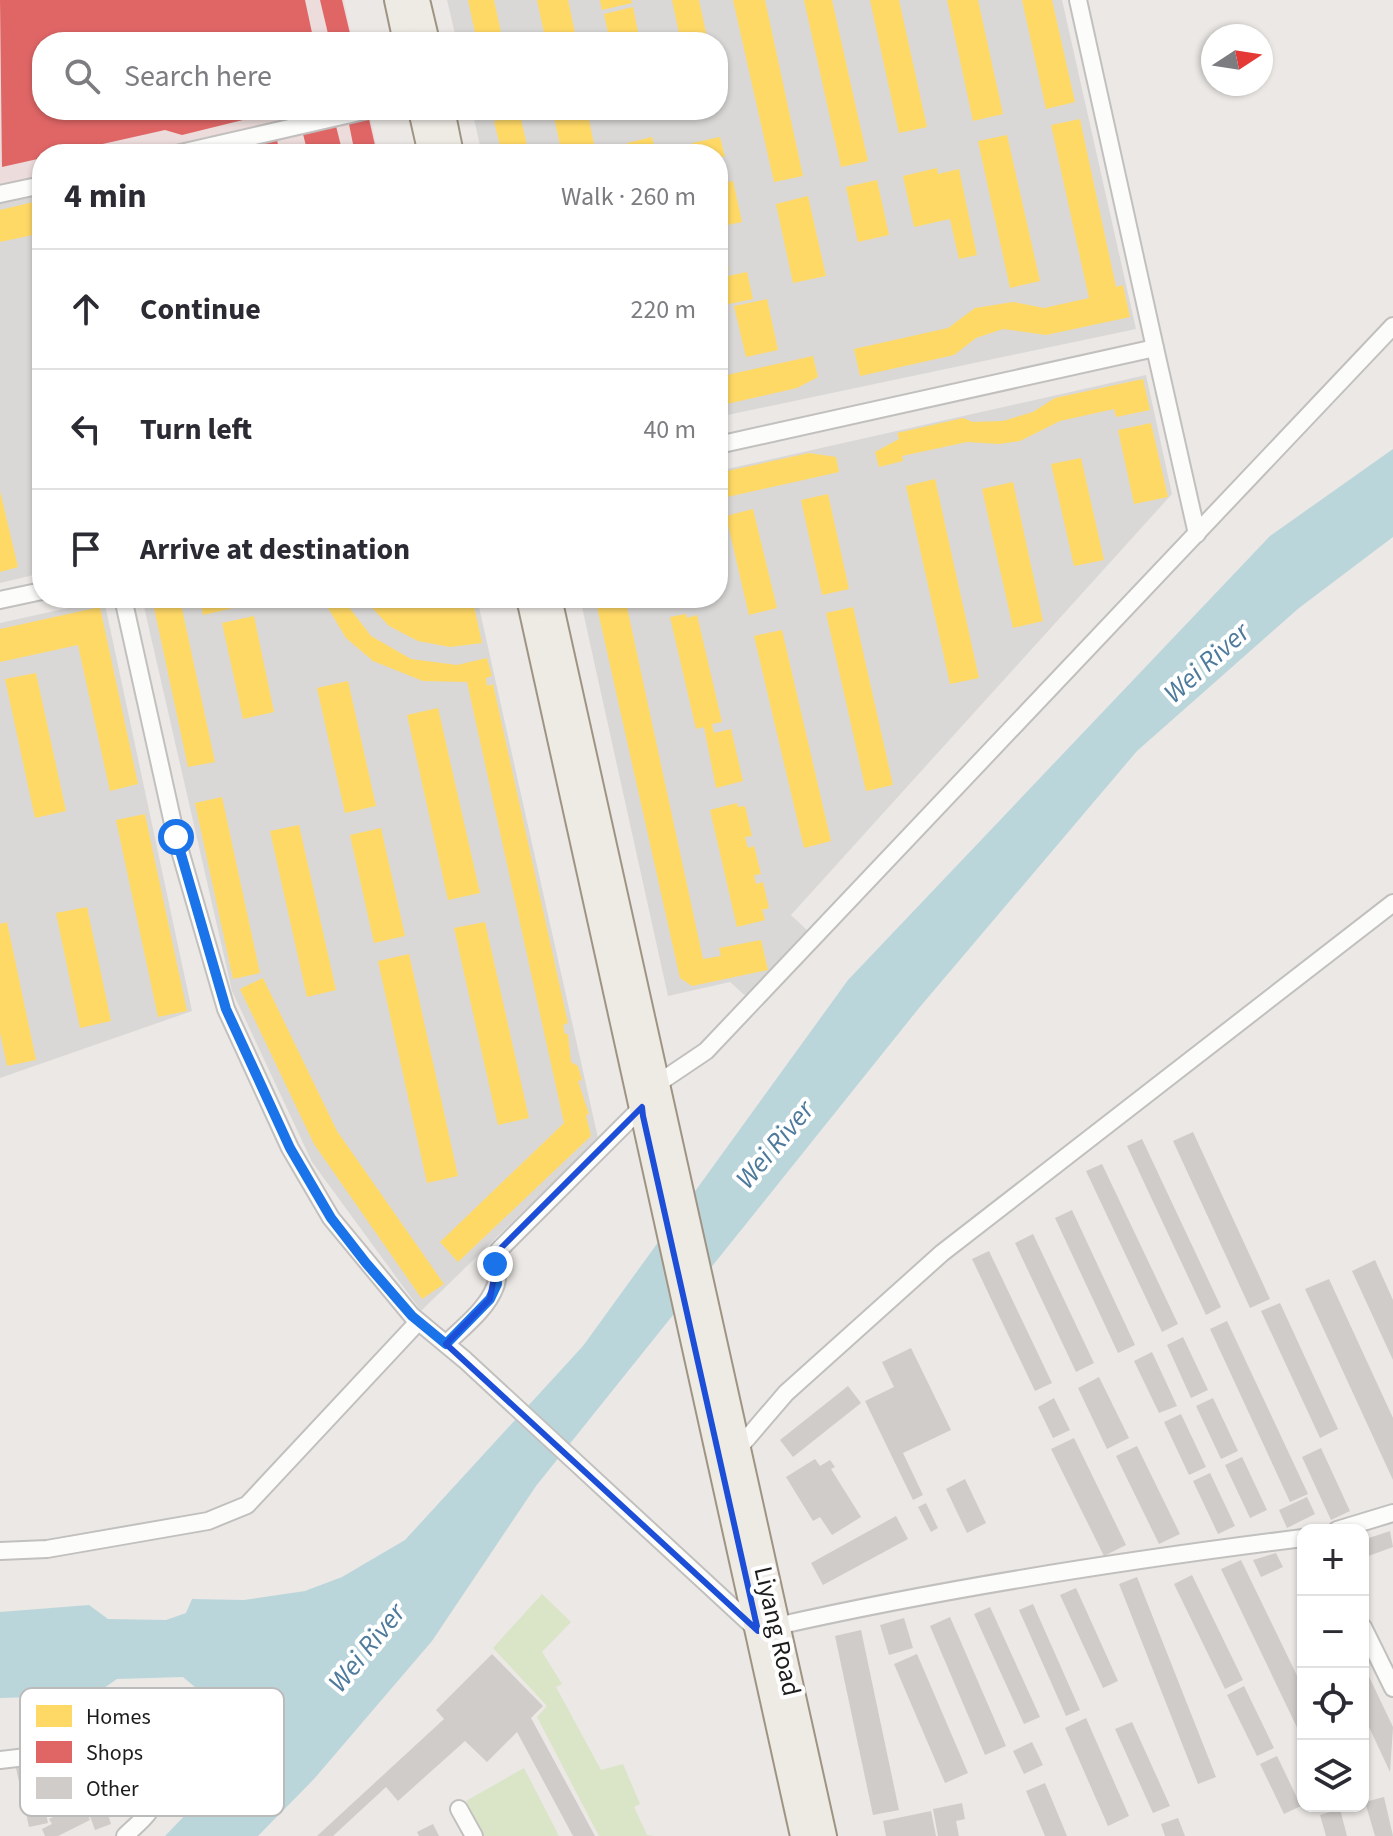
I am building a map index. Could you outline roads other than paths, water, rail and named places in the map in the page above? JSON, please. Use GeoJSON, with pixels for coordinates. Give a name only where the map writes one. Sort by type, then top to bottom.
{"type":"FeatureCollection","features":[{"type":"Feature","properties":{"kind":"main road"},"geometry":{"type":"LineString","coordinates":[[397,0],[404,32]]}},
{"type":"Feature","properties":{"kind":"main road"},"geometry":{"type":"LineString","coordinates":[[417,0],[425,32]]}},
{"type":"Feature","properties":{"kind":"main road"},"geometry":{"type":"LineString","coordinates":[[423,120],[429,144]]}},
{"type":"Feature","properties":{"kind":"main road"},"geometry":{"type":"LineString","coordinates":[[444,120],[449,144]]}},
{"type":"Feature","properties":{"kind":"main road"},"geometry":{"type":"LineString","coordinates":[[531,608],[649,1111]]}},
{"type":"Feature","properties":{"kind":"main road"},"geometry":{"type":"LineString","coordinates":[[551,608],[657,1084],[649,1111]]}},
{"type":"Feature","properties":{"kind":"main road","name":"Liyang Road"},"geometry":{"type":"LineString","coordinates":[[649,1111],[728,1435],[768,1629],[803,1836]]}},
{"type":"Feature","properties":{"kind":"main road","name":"Liyang Road"},"geometry":{"type":"LineString","coordinates":[[768,1629],[824,1836]]}},
{"type":"Feature","properties":{"kind":"street"},"geometry":{"type":"LineString","coordinates":[[1078,0],[1197,534]]}},
{"type":"Feature","properties":{"kind":"street"},"geometry":{"type":"LineString","coordinates":[[220,144],[324,120]]}},
{"type":"Feature","properties":{"kind":"street"},"geometry":{"type":"LineString","coordinates":[[0,194],[32,187]]}},
{"type":"Feature","properties":{"kind":"street"},"geometry":{"type":"LineString","coordinates":[[657,1084],[706,1051],[1393,326]]}},
{"type":"Feature","properties":{"kind":"street"},"geometry":{"type":"LineString","coordinates":[[728,443],[1155,348]]}},
{"type":"Feature","properties":{"kind":"street"},"geometry":{"type":"LineString","coordinates":[[0,600],[32,593]]}},
{"type":"Feature","properties":{"kind":"street"},"geometry":{"type":"LineString","coordinates":[[125,608],[176,837],[226,1009],[290,1148],[331,1218],[418,1322],[768,1629],[872,1606],[1199,1551],[1297,1539]]}},
{"type":"Feature","properties":{"kind":"street"},"geometry":{"type":"LineString","coordinates":[[728,1435],[786,1393],[942,1253],[1393,903]]}},
{"type":"Feature","properties":{"kind":"street"},"geometry":{"type":"LineString","coordinates":[[446,1344],[490,1299],[497,1284],[495,1264],[499,1250],[649,1111]]}},
{"type":"Feature","properties":{"kind":"street"},"geometry":{"type":"LineString","coordinates":[[0,1551],[47,1549],[208,1521],[247,1505],[418,1322]]}},
{"type":"Feature","properties":{"kind":"street"},"geometry":{"type":"LineString","coordinates":[[1357,1524],[1393,1513]]}},
{"type":"Feature","properties":{"kind":"street"},"geometry":{"type":"LineString","coordinates":[[1369,1635],[1386,1656],[1393,1688]]}},
{"type":"Feature","properties":{"kind":"street"},"geometry":{"type":"LineString","coordinates":[[0,1760],[20,1758]]}},
{"type":"Feature","properties":{"kind":"street"},"geometry":{"type":"LineString","coordinates":[[459,1809],[474,1836]]}},
{"type":"Feature","properties":{"kind":"street"},"geometry":{"type":"LineString","coordinates":[[125,1836],[144,1816]]}},
{"type":"Feature","properties":{"kind":"water","name":"Wei River"},"geometry":{"type":"Polygon","coordinates":[[[1393,449],[1393,537],[1299,608],[1137,751],[919,1008],[536,1486],[432,1641],[284,1810],[284,1688],[196,1688],[183,1677],[117,1679],[104,1688],[20,1688],[20,1697],[0,1698],[0,1612],[89,1605],[108,1619],[166,1620],[186,1613],[192,1599],[244,1600],[305,1591],[342,1577],[405,1540],[583,1346],[848,980],[1270,536],[1393,449]]]}},
{"type":"Feature","properties":{"kind":"water"},"geometry":{"type":"Polygon","coordinates":[[[184,1816],[278,1816],[258,1836],[165,1836],[184,1816]]]}}]}
